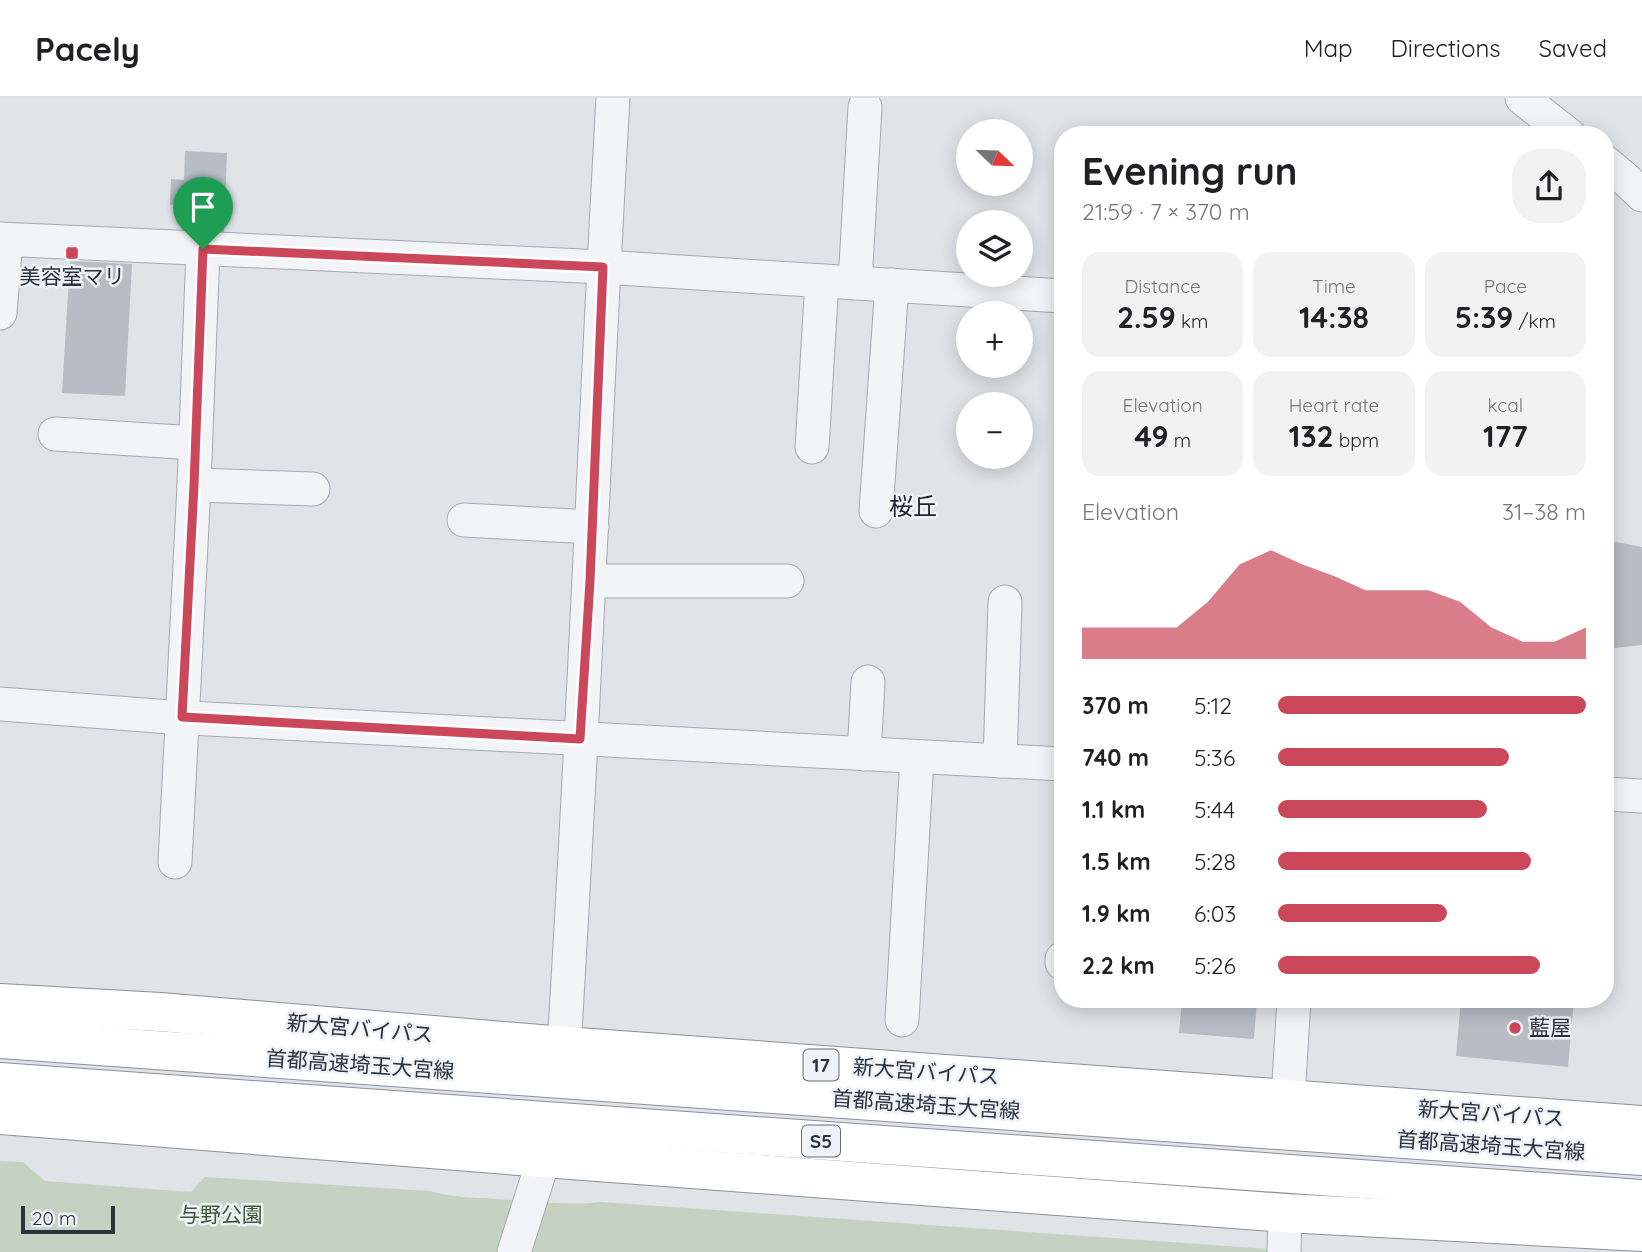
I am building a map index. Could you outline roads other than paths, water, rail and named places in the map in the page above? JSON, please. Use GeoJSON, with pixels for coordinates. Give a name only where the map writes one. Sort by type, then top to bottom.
{"type":"FeatureCollection","features":[{"type":"Feature","properties":{"kind":"highway","name":"新大宮バイパス"},"geometry":{"type":"LineString","coordinates":[[0,1003],[160,1012],[564,1046],[1288,1099],[1638,1130]]}},
{"type":"Feature","properties":{"kind":"highway","name":"首都高速埼玉大宮線"},"geometry":{"type":"LineString","coordinates":[[0,1039],[1638,1130]]}},
{"type":"Feature","properties":{"kind":"highway","name":"首都高速埼玉大宮線"},"geometry":{"type":"LineString","coordinates":[[0,1082],[1642,1199]]}},
{"type":"Feature","properties":{"kind":"highway"},"geometry":{"type":"LineString","coordinates":[[0,1115],[1285,1213],[1642,1232]]}},
{"type":"Feature","properties":{"kind":"street"},"geometry":{"type":"LineString","coordinates":[[564,1046],[613,98]]}},
{"type":"Feature","properties":{"kind":"street"},"geometry":{"type":"LineString","coordinates":[[855,283],[865,107]]}},
{"type":"Feature","properties":{"kind":"street"},"geometry":{"type":"LineString","coordinates":[[1614,170],[1642,195]]}},
{"type":"Feature","properties":{"kind":"street"},"geometry":{"type":"LineString","coordinates":[[0,313],[3,240],[603,267],[1054,295]]}},
{"type":"Feature","properties":{"kind":"street"},"geometry":{"type":"LineString","coordinates":[[174,862],[194,485],[203,249]]}},
{"type":"Feature","properties":{"kind":"street"},"geometry":{"type":"LineString","coordinates":[[812,447],[822,281]]}},
{"type":"Feature","properties":{"kind":"street"},"geometry":{"type":"LineString","coordinates":[[876,511],[892,285]]}},
{"type":"Feature","properties":{"kind":"street"},"geometry":{"type":"LineString","coordinates":[[55,434],[195,443]]}},
{"type":"Feature","properties":{"kind":"street"},"geometry":{"type":"LineString","coordinates":[[194,485],[313,489]]}},
{"type":"Feature","properties":{"kind":"street"},"geometry":{"type":"LineString","coordinates":[[464,520],[592,527]]}},
{"type":"Feature","properties":{"kind":"street"},"geometry":{"type":"LineString","coordinates":[[590,581],[787,581]]}},
{"type":"Feature","properties":{"kind":"street"},"geometry":{"type":"LineString","coordinates":[[1000,761],[1005,602]]}},
{"type":"Feature","properties":{"kind":"street"},"geometry":{"type":"LineString","coordinates":[[864,754],[868,682]]}},
{"type":"Feature","properties":{"kind":"street"},"geometry":{"type":"LineString","coordinates":[[0,704],[182,717],[1054,764]]}},
{"type":"Feature","properties":{"kind":"street"},"geometry":{"type":"LineString","coordinates":[[902,1020],[918,757]]}},
{"type":"Feature","properties":{"kind":"street"},"geometry":{"type":"LineString","coordinates":[[1614,794],[1642,796]]}},
{"type":"Feature","properties":{"kind":"street"},"geometry":{"type":"LineString","coordinates":[[1288,1099],[1293,1008]]}},
{"type":"Feature","properties":{"kind":"street"},"geometry":{"type":"LineString","coordinates":[[514,1252],[544,1158]]}},
{"type":"Feature","properties":{"kind":"street"},"geometry":{"type":"LineString","coordinates":[[1284,1252],[1285,1213]]}},
{"type":"Feature","properties":{"kind":"place","name":"美容室マリ"},"geometry":{"type":"Point","coordinates":[72,253]}},
{"type":"Feature","properties":{"kind":"place","name":"藍屋"},"geometry":{"type":"Point","coordinates":[1515,1028]}},
{"type":"Feature","properties":{"kind":"district","name":"桜丘"},"geometry":{"type":"Point","coordinates":[913,507]}},
{"type":"Feature","properties":{"kind":"park label","name":"与野公園"},"geometry":{"type":"Point","coordinates":[221,1215]}}]}
